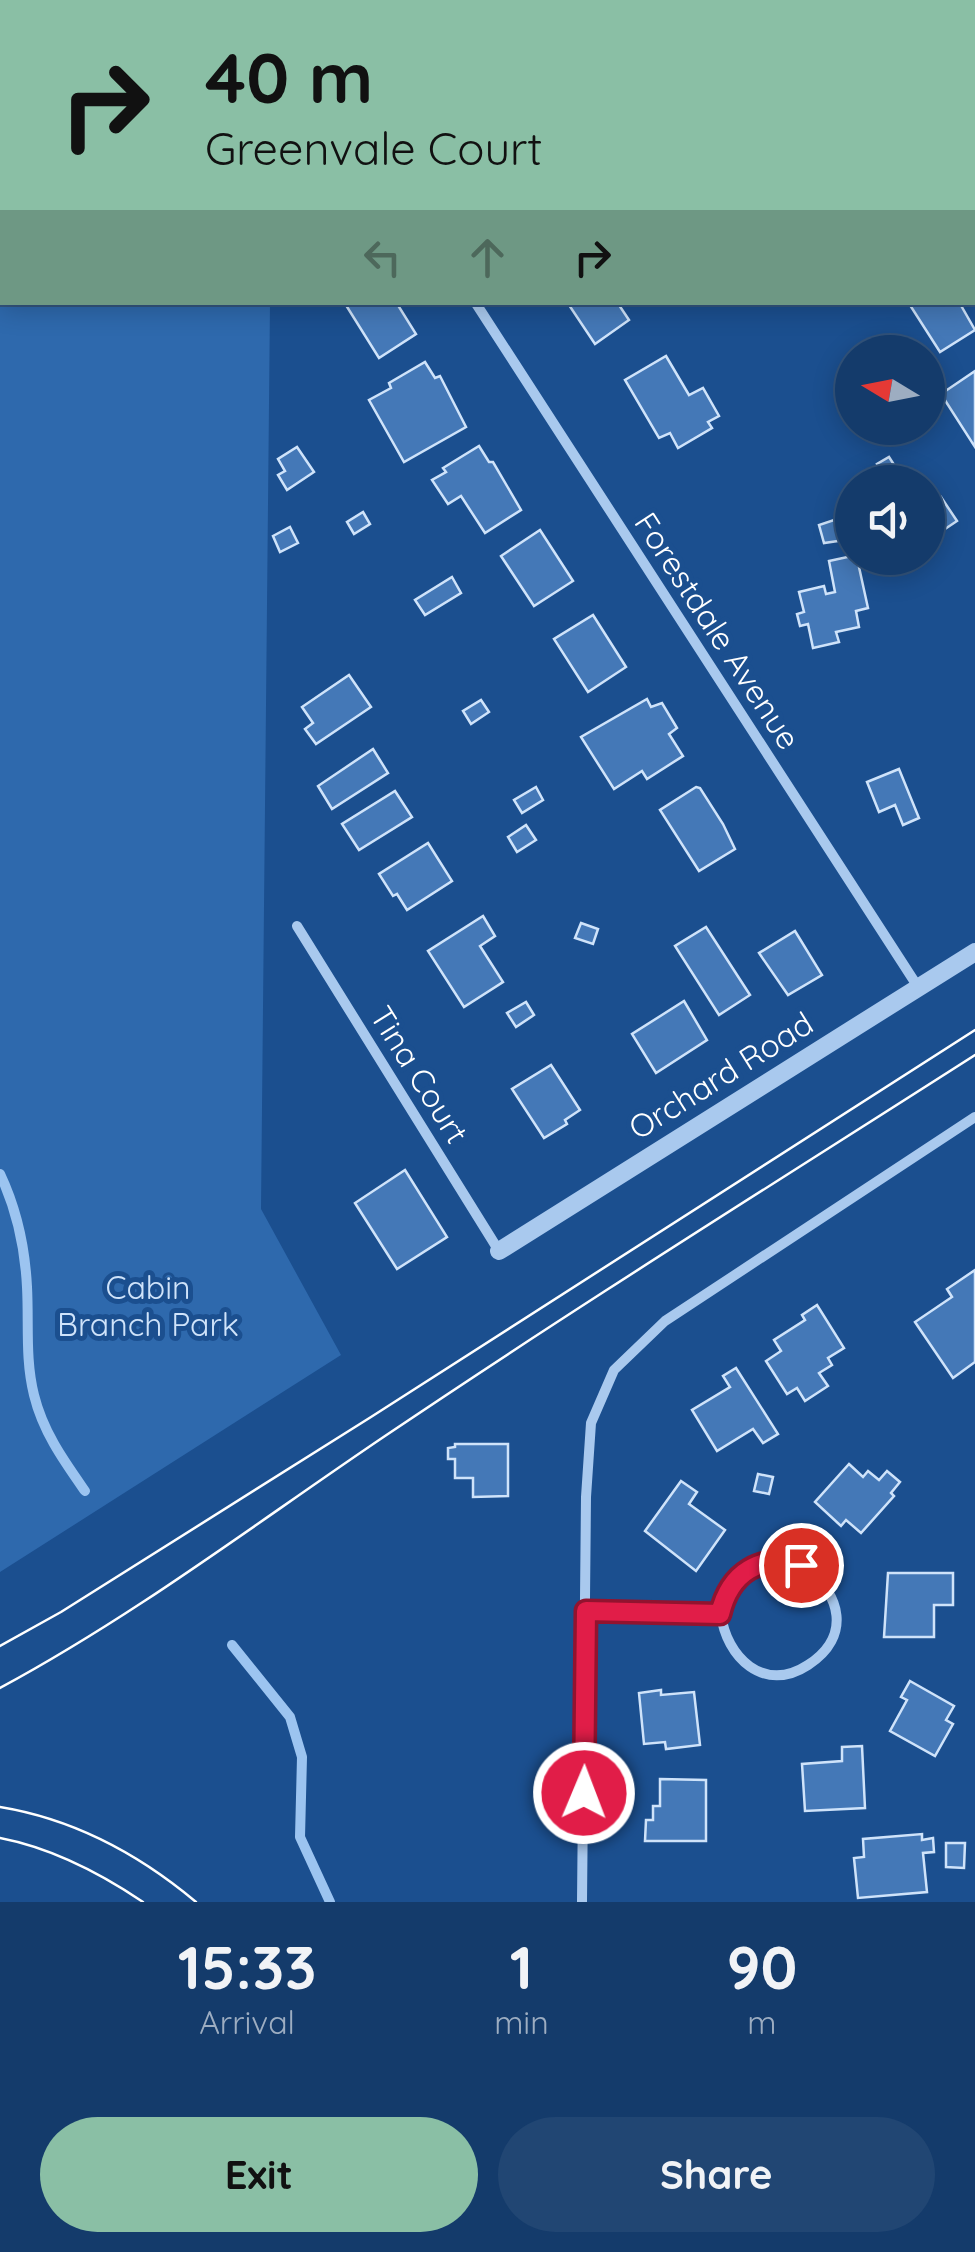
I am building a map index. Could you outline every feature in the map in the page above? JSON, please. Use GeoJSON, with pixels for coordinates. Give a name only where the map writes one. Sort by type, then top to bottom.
{"type":"FeatureCollection","features":[{"type":"Feature","properties":{"kind":"street","name":"Forestdale Avenue"},"geometry":{"type":"LineString","coordinates":[[477,305],[918,988]]}},
{"type":"Feature","properties":{"kind":"street","name":"Tina Court"},"geometry":{"type":"LineString","coordinates":[[297,926],[498,1251]]}},
{"type":"Feature","properties":{"kind":"street","name":"Orchard Road"},"geometry":{"type":"LineString","coordinates":[[498,1251],[975,952]]}},
{"type":"Feature","properties":{"kind":"street"},"geometry":{"type":"LineString","coordinates":[[582,1902],[586,1497],[591,1423],[614,1370],[665,1321],[975,1117]]}},
{"type":"Feature","properties":{"kind":"street"},"geometry":{"type":"LineString","coordinates":[[784,1560],[817,1575],[834,1608],[834,1627],[828,1645],[816,1660],[800,1671],[781,1675],[744,1664],[731,1650],[720,1614],[734,1580],[748,1568],[784,1560]]}},
{"type":"Feature","properties":{"kind":"street"},"geometry":{"type":"LineString","coordinates":[[586,1611],[720,1614]]}},
{"type":"Feature","properties":{"kind":"green space","name":"Cabin Branch Park"},"geometry":{"type":"Polygon","coordinates":[[[0,305],[270,305],[261,1209],[341,1355],[0,1572],[0,305]]]}},
{"type":"Feature","properties":{"kind":"building"},"geometry":{"type":"Polygon","coordinates":[[[346,305],[398,305],[416,334],[379,358],[346,305]]]}},
{"type":"Feature","properties":{"kind":"building"},"geometry":{"type":"Polygon","coordinates":[[[569,305],[619,305],[629,320],[595,344],[569,305]]]}},
{"type":"Feature","properties":{"kind":"building"},"geometry":{"type":"Polygon","coordinates":[[[910,305],[961,305],[975,330],[945,349],[945,335],[929,335],[910,305]]]}},
{"type":"Feature","properties":{"kind":"building"},"geometry":{"type":"Polygon","coordinates":[[[666,356],[689,395],[703,388],[719,416],[708,422],[712,428],[678,448],[670,433],[659,438],[625,380],[666,356]]]}},
{"type":"Feature","properties":{"kind":"building"},"geometry":{"type":"Polygon","coordinates":[[[425,362],[435,378],[440,376],[466,427],[404,462],[369,400],[425,362]]]}},
{"type":"Feature","properties":{"kind":"building"},"geometry":{"type":"Polygon","coordinates":[[[975,371],[975,447],[945,400],[945,391],[975,371]]]}},
{"type":"Feature","properties":{"kind":"building"},"geometry":{"type":"Polygon","coordinates":[[[479,446],[521,510],[485,533],[461,496],[448,504],[432,480],[446,472],[443,468],[479,446]]]}},
{"type":"Feature","properties":{"kind":"building"},"geometry":{"type":"Polygon","coordinates":[[[297,447],[314,472],[287,490],[278,475],[285,471],[278,459],[297,447]]]}},
{"type":"Feature","properties":{"kind":"building"},"geometry":{"type":"Polygon","coordinates":[[[889,457],[894,465],[878,465],[889,457]]]}},
{"type":"Feature","properties":{"kind":"building"},"geometry":{"type":"Polygon","coordinates":[[[945,503],[957,521],[945,529],[945,503]]]}},
{"type":"Feature","properties":{"kind":"building"},"geometry":{"type":"Polygon","coordinates":[[[363,512],[370,524],[354,534],[347,522],[363,512]]]}},
{"type":"Feature","properties":{"kind":"building"},"geometry":{"type":"Polygon","coordinates":[[[835,520],[835,541],[824,543],[819,525],[835,520]]]}},
{"type":"Feature","properties":{"kind":"building"},"geometry":{"type":"Polygon","coordinates":[[[290,527],[298,543],[280,552],[273,536],[290,527]]]}},
{"type":"Feature","properties":{"kind":"building"},"geometry":{"type":"Polygon","coordinates":[[[540,530],[573,581],[534,606],[501,556],[540,530]]]}},
{"type":"Feature","properties":{"kind":"building"},"geometry":{"type":"Polygon","coordinates":[[[835,560],[835,575],[861,575],[868,608],[856,611],[859,627],[836,632],[839,642],[813,648],[808,624],[800,626],[797,614],[804,612],[799,592],[824,586],[826,594],[835,592],[829,561],[835,560]]]}},
{"type":"Feature","properties":{"kind":"building"},"geometry":{"type":"Polygon","coordinates":[[[452,577],[461,593],[425,615],[415,600],[452,577]]]}},
{"type":"Feature","properties":{"kind":"building"},"geometry":{"type":"Polygon","coordinates":[[[593,615],[626,667],[588,692],[554,639],[593,615]]]}},
{"type":"Feature","properties":{"kind":"building"},"geometry":{"type":"Polygon","coordinates":[[[349,675],[371,707],[316,744],[305,729],[313,723],[302,707],[349,675]]]}},
{"type":"Feature","properties":{"kind":"building"},"geometry":{"type":"Polygon","coordinates":[[[647,699],[651,707],[662,703],[677,728],[669,734],[683,756],[647,779],[642,771],[614,789],[581,737],[647,699]]]}},
{"type":"Feature","properties":{"kind":"building"},"geometry":{"type":"Polygon","coordinates":[[[481,700],[489,712],[471,724],[463,711],[481,700]]]}},
{"type":"Feature","properties":{"kind":"building"},"geometry":{"type":"Polygon","coordinates":[[[373,749],[388,773],[332,809],[318,786],[373,749]]]}},
{"type":"Feature","properties":{"kind":"building"},"geometry":{"type":"Polygon","coordinates":[[[899,769],[919,818],[903,825],[895,805],[879,812],[867,782],[899,769]]]}},
{"type":"Feature","properties":{"kind":"building"},"geometry":{"type":"Polygon","coordinates":[[[536,787],[543,800],[522,813],[514,800],[536,787]]]}},
{"type":"Feature","properties":{"kind":"building"},"geometry":{"type":"Polygon","coordinates":[[[696,787],[723,824],[735,849],[699,871],[660,810],[696,787]]]}},
{"type":"Feature","properties":{"kind":"building"},"geometry":{"type":"Polygon","coordinates":[[[395,791],[412,817],[359,850],[342,824],[395,791]]]}},
{"type":"Feature","properties":{"kind":"building"},"geometry":{"type":"Polygon","coordinates":[[[526,825],[536,840],[517,852],[508,837],[526,825]]]}},
{"type":"Feature","properties":{"kind":"building"},"geometry":{"type":"Polygon","coordinates":[[[428,843],[452,881],[407,910],[379,874],[428,843]]]}},
{"type":"Feature","properties":{"kind":"building"},"geometry":{"type":"Polygon","coordinates":[[[483,916],[495,936],[480,946],[503,982],[464,1007],[428,951],[483,916]]]}},
{"type":"Feature","properties":{"kind":"building"},"geometry":{"type":"Polygon","coordinates":[[[581,923],[598,929],[593,944],[575,938],[581,923]]]}},
{"type":"Feature","properties":{"kind":"building"},"geometry":{"type":"Polygon","coordinates":[[[706,927],[750,995],[719,1015],[675,946],[706,927]]]}},
{"type":"Feature","properties":{"kind":"building"},"geometry":{"type":"Polygon","coordinates":[[[795,931],[822,975],[788,995],[759,953],[795,931]]]}},
{"type":"Feature","properties":{"kind":"building"},"geometry":{"type":"Polygon","coordinates":[[[684,1001],[707,1040],[656,1073],[632,1034],[684,1001]]]}},
{"type":"Feature","properties":{"kind":"building"},"geometry":{"type":"Polygon","coordinates":[[[526,1002],[534,1015],[516,1027],[507,1013],[526,1002]]]}},
{"type":"Feature","properties":{"kind":"building"},"geometry":{"type":"Polygon","coordinates":[[[551,1065],[580,1110],[565,1120],[567,1124],[544,1138],[512,1089],[551,1065]]]}},
{"type":"Feature","properties":{"kind":"building"},"geometry":{"type":"Polygon","coordinates":[[[405,1170],[447,1237],[397,1269],[355,1203],[405,1170]]]}},
{"type":"Feature","properties":{"kind":"building"},"geometry":{"type":"Polygon","coordinates":[[[975,1270],[975,1362],[953,1378],[915,1322],[952,1297],[947,1289],[975,1270]]]}},
{"type":"Feature","properties":{"kind":"building"},"geometry":{"type":"Polygon","coordinates":[[[817,1305],[844,1348],[828,1358],[832,1365],[819,1373],[828,1386],[805,1401],[797,1388],[787,1394],[766,1361],[781,1351],[774,1340],[805,1320],[802,1315],[817,1305]]]}},
{"type":"Feature","properties":{"kind":"building"},"geometry":{"type":"Polygon","coordinates":[[[736,1368],[778,1434],[763,1443],[753,1429],[717,1451],[692,1410],[730,1387],[723,1376],[736,1368]]]}},
{"type":"Feature","properties":{"kind":"building"},"geometry":{"type":"Polygon","coordinates":[[[455,1444],[508,1444],[508,1496],[473,1497],[473,1478],[455,1478],[455,1459],[448,1459],[448,1448],[455,1444]]]}},
{"type":"Feature","properties":{"kind":"building"},"geometry":{"type":"Polygon","coordinates":[[[849,1464],[863,1477],[868,1471],[879,1480],[887,1471],[900,1482],[891,1493],[894,1496],[861,1533],[846,1520],[841,1526],[815,1502],[849,1464]]]}},
{"type":"Feature","properties":{"kind":"building"},"geometry":{"type":"Polygon","coordinates":[[[758,1474],[773,1477],[769,1494],[754,1491],[758,1474]]]}},
{"type":"Feature","properties":{"kind":"building"},"geometry":{"type":"Polygon","coordinates":[[[681,1481],[697,1492],[689,1504],[725,1530],[696,1571],[645,1531],[681,1481]]]}},
{"type":"Feature","properties":{"kind":"building"},"geometry":{"type":"Polygon","coordinates":[[[888,1573],[953,1573],[953,1605],[934,1605],[934,1637],[884,1637],[888,1573]]]}},
{"type":"Feature","properties":{"kind":"building"},"geometry":{"type":"Polygon","coordinates":[[[910,1681],[954,1706],[946,1720],[953,1724],[935,1756],[890,1731],[907,1700],[901,1697],[910,1681]]]}},
{"type":"Feature","properties":{"kind":"building"},"geometry":{"type":"Polygon","coordinates":[[[661,1690],[661,1695],[694,1692],[700,1745],[666,1749],[665,1742],[644,1744],[639,1693],[661,1690]]]}},
{"type":"Feature","properties":{"kind":"building"},"geometry":{"type":"Polygon","coordinates":[[[862,1746],[865,1808],[805,1811],[802,1764],[842,1761],[842,1747],[862,1746]]]}},
{"type":"Feature","properties":{"kind":"building"},"geometry":{"type":"Polygon","coordinates":[[[660,1779],[706,1780],[706,1841],[645,1841],[646,1820],[653,1820],[653,1806],[660,1806],[660,1779]]]}},
{"type":"Feature","properties":{"kind":"building"},"geometry":{"type":"Polygon","coordinates":[[[922,1834],[922,1840],[933,1838],[934,1852],[923,1853],[927,1892],[858,1898],[854,1858],[864,1857],[863,1839],[922,1834]]]}},
{"type":"Feature","properties":{"kind":"building"},"geometry":{"type":"Polygon","coordinates":[[[946,1843],[965,1843],[964,1868],[946,1867],[946,1843]]]}},
{"type":"Feature","properties":{"kind":"waterway"},"geometry":{"type":"LineString","coordinates":[[0,1174],[15,1215],[24,1258],[28,1355],[34,1395],[49,1434],[85,1491]]}},
{"type":"Feature","properties":{"kind":"waterway"},"geometry":{"type":"LineString","coordinates":[[232,1645],[290,1717],[302,1757],[300,1837],[330,1902]]}},
{"type":"Feature","properties":{"kind":"tram line"},"geometry":{"type":"LineString","coordinates":[[0,1646],[61,1612],[371,1417],[975,1030]]}},
{"type":"Feature","properties":{"kind":"tram line"},"geometry":{"type":"LineString","coordinates":[[0,1688],[148,1599],[531,1339],[975,1055]]}},
{"type":"Feature","properties":{"kind":"tram line"},"geometry":{"type":"LineString","coordinates":[[0,1807],[54,1820],[104,1841],[152,1869],[196,1902]]}},
{"type":"Feature","properties":{"kind":"tram line"},"geometry":{"type":"LineString","coordinates":[[0,1838],[75,1863],[143,1902]]}},
{"type":"Feature","properties":{"kind":"route"},"geometry":{"type":"LineString","coordinates":[[584,1793],[586,1611],[720,1614],[734,1580],[748,1568],[766,1561],[784,1560],[801,1565]]}}]}
